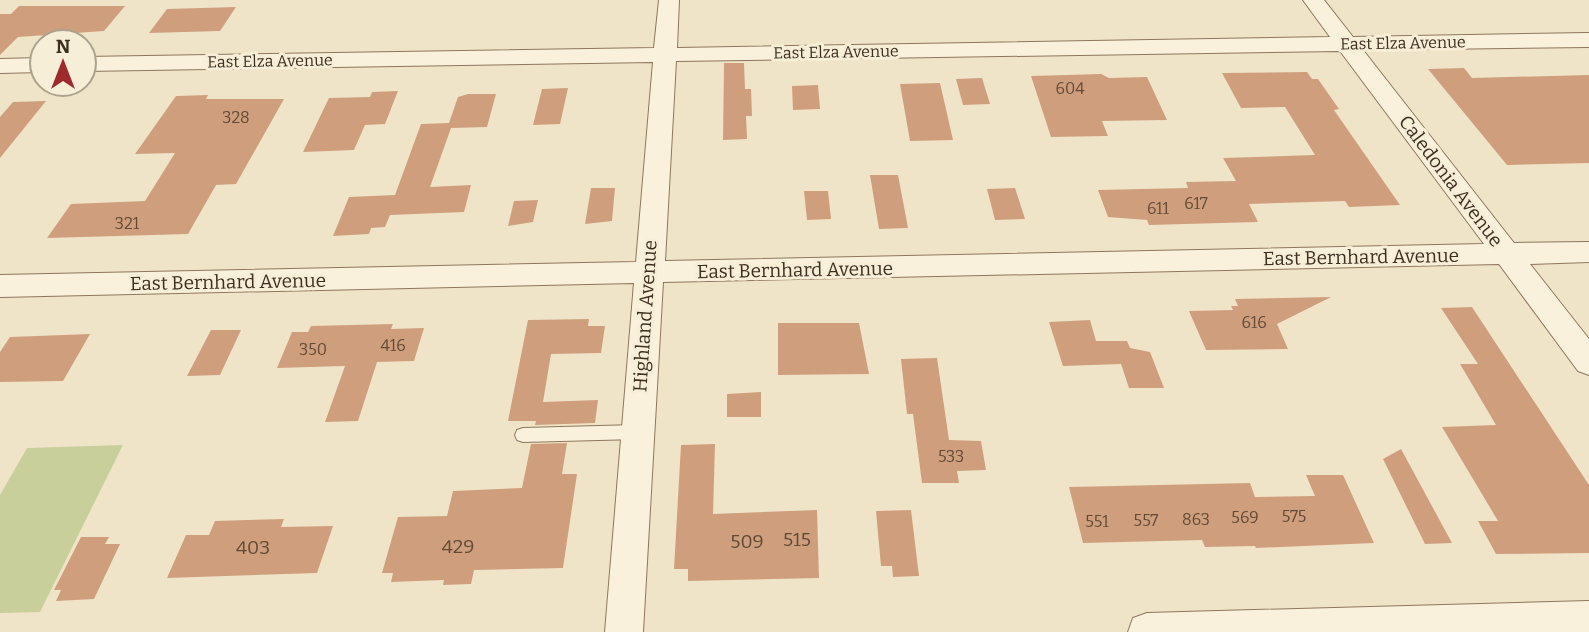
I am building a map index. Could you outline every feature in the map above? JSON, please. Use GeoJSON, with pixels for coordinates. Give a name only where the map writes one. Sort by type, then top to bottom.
{"type":"FeatureCollection","features":[{"type":"Feature","properties":{"kind":"street","name":"Highland Avenue"},"geometry":{"type":"LineString","coordinates":[[624,632],[636,432],[669,0]]}},
{"type":"Feature","properties":{"kind":"street","name":"Caledonia Avenue"},"geometry":{"type":"LineString","coordinates":[[1313,0],[1589,362]]}},
{"type":"Feature","properties":{"kind":"street","name":"East Elza Avenue"},"geometry":{"type":"LineString","coordinates":[[98,64],[1589,40]]}},
{"type":"Feature","properties":{"kind":"street"},"geometry":{"type":"LineString","coordinates":[[0,65],[28,65]]}},
{"type":"Feature","properties":{"kind":"street","name":"East Bernhard Avenue"},"geometry":{"type":"LineString","coordinates":[[0,286],[1589,252]]}},
{"type":"Feature","properties":{"kind":"street"},"geometry":{"type":"LineString","coordinates":[[1147,632],[1589,620]]}},
{"type":"Feature","properties":{"kind":"lane"},"geometry":{"type":"LineString","coordinates":[[523,435],[636,432]]}},
{"type":"Feature","properties":{"kind":"green space"},"geometry":{"type":"Polygon","coordinates":[[[123,445],[40,612],[0,613],[0,495],[27,448],[123,445]]]}},
{"type":"Feature","properties":{"kind":"building"},"geometry":{"type":"Polygon","coordinates":[[[19,6],[125,6],[104,31],[98,31],[98,28],[28,28],[28,36],[18,37],[0,55],[0,14],[11,14],[19,6]]]}},
{"type":"Feature","properties":{"kind":"building"},"geometry":{"type":"Polygon","coordinates":[[[236,7],[220,31],[149,33],[167,9],[236,7]]]}},
{"type":"Feature","properties":{"kind":"building"},"geometry":{"type":"Polygon","coordinates":[[[724,63],[744,63],[745,89],[751,89],[752,116],[746,116],[747,139],[723,140],[724,63]]]}},
{"type":"Feature","properties":{"kind":"building"},"geometry":{"type":"Polygon","coordinates":[[[1464,68],[1472,78],[1589,75],[1589,163],[1507,165],[1428,69],[1464,68]]]}},
{"type":"Feature","properties":{"kind":"building"},"geometry":{"type":"Polygon","coordinates":[[[1307,72],[1312,79],[1318,79],[1339,109],[1334,110],[1400,205],[1349,207],[1345,201],[1249,204],[1258,222],[1149,225],[1147,220],[1108,217],[1098,190],[1188,188],[1186,182],[1236,181],[1223,158],[1315,155],[1285,107],[1241,108],[1222,73],[1307,72]]]}},
{"type":"Feature","properties":{"kind":"building"},"geometry":{"type":"Polygon","coordinates":[[[1101,74],[1109,78],[1147,77],[1167,120],[1102,121],[1108,136],[1051,137],[1031,76],[1101,74]]]}},
{"type":"Feature","properties":{"kind":"building"},"geometry":{"type":"Polygon","coordinates":[[[982,78],[990,104],[963,105],[956,79],[982,78]]]}},
{"type":"Feature","properties":{"kind":"building"},"geometry":{"type":"Polygon","coordinates":[[[940,83],[953,140],[910,141],[900,84],[940,83]]]}},
{"type":"Feature","properties":{"kind":"building"},"geometry":{"type":"Polygon","coordinates":[[[818,85],[820,109],[793,110],[792,86],[818,85]]]}},
{"type":"Feature","properties":{"kind":"building"},"geometry":{"type":"Polygon","coordinates":[[[568,88],[560,124],[533,125],[542,89],[568,88]]]}},
{"type":"Feature","properties":{"kind":"building"},"geometry":{"type":"Polygon","coordinates":[[[398,91],[385,124],[365,125],[354,150],[303,152],[329,98],[370,97],[372,92],[398,91]]]}},
{"type":"Feature","properties":{"kind":"building"},"geometry":{"type":"Polygon","coordinates":[[[468,94],[496,94],[487,127],[451,128],[430,187],[471,185],[464,212],[390,215],[385,227],[371,228],[369,234],[333,236],[349,197],[395,195],[421,124],[449,123],[458,97],[468,94]]]}},
{"type":"Feature","properties":{"kind":"building"},"geometry":{"type":"Polygon","coordinates":[[[208,95],[206,99],[284,99],[236,184],[216,185],[188,234],[47,238],[71,204],[145,201],[175,153],[135,154],[176,96],[208,95]]]}},
{"type":"Feature","properties":{"kind":"building"},"geometry":{"type":"Polygon","coordinates":[[[46,101],[0,158],[0,117],[13,102],[46,101]]]}},
{"type":"Feature","properties":{"kind":"building"},"geometry":{"type":"Polygon","coordinates":[[[870,175],[898,175],[908,228],[879,229],[870,175]]]}},
{"type":"Feature","properties":{"kind":"building"},"geometry":{"type":"Polygon","coordinates":[[[591,188],[615,188],[612,221],[585,224],[591,188]]]}},
{"type":"Feature","properties":{"kind":"building"},"geometry":{"type":"Polygon","coordinates":[[[1015,188],[1025,219],[995,220],[987,189],[1015,188]]]}},
{"type":"Feature","properties":{"kind":"building"},"geometry":{"type":"Polygon","coordinates":[[[804,191],[828,191],[831,219],[807,220],[804,191]]]}},
{"type":"Feature","properties":{"kind":"building"},"geometry":{"type":"Polygon","coordinates":[[[538,200],[533,222],[508,226],[514,201],[538,200]]]}},
{"type":"Feature","properties":{"kind":"building"},"geometry":{"type":"Polygon","coordinates":[[[1331,297],[1277,324],[1288,349],[1206,350],[1189,311],[1233,310],[1231,306],[1238,306],[1235,299],[1331,297]]]}},
{"type":"Feature","properties":{"kind":"building"},"geometry":{"type":"Polygon","coordinates":[[[1472,307],[1589,485],[1589,553],[1496,554],[1478,521],[1498,521],[1442,427],[1496,425],[1460,364],[1478,364],[1441,308],[1472,307]]]}},
{"type":"Feature","properties":{"kind":"building"},"geometry":{"type":"Polygon","coordinates":[[[589,319],[588,326],[605,326],[601,353],[551,354],[543,402],[598,400],[595,423],[535,425],[536,421],[508,421],[528,320],[589,319]]]}},
{"type":"Feature","properties":{"kind":"building"},"geometry":{"type":"Polygon","coordinates":[[[1090,320],[1096,341],[1127,341],[1130,348],[1150,352],[1164,388],[1129,388],[1121,364],[1063,366],[1049,322],[1090,320]]]}},
{"type":"Feature","properties":{"kind":"building"},"geometry":{"type":"Polygon","coordinates":[[[778,323],[859,323],[869,374],[778,375],[778,323]]]}},
{"type":"Feature","properties":{"kind":"building"},"geometry":{"type":"Polygon","coordinates":[[[393,324],[391,329],[424,328],[414,361],[377,362],[358,421],[325,422],[345,366],[277,368],[292,332],[308,332],[311,326],[393,324]]]}},
{"type":"Feature","properties":{"kind":"building"},"geometry":{"type":"Polygon","coordinates":[[[211,330],[241,330],[220,375],[187,376],[211,330]]]}},
{"type":"Feature","properties":{"kind":"building"},"geometry":{"type":"Polygon","coordinates":[[[90,334],[63,381],[0,382],[0,352],[10,337],[90,334]]]}},
{"type":"Feature","properties":{"kind":"building"},"geometry":{"type":"Polygon","coordinates":[[[937,358],[949,440],[981,441],[986,470],[957,471],[959,483],[922,483],[913,414],[907,414],[901,359],[937,358]]]}},
{"type":"Feature","properties":{"kind":"building"},"geometry":{"type":"Polygon","coordinates":[[[761,392],[761,417],[727,417],[727,394],[761,392]]]}},
{"type":"Feature","properties":{"kind":"building"},"geometry":{"type":"Polygon","coordinates":[[[567,443],[562,474],[577,474],[563,568],[474,570],[471,584],[443,585],[444,580],[391,582],[393,573],[382,573],[398,517],[447,516],[453,491],[522,488],[531,444],[567,443]]]}},
{"type":"Feature","properties":{"kind":"building"},"geometry":{"type":"Polygon","coordinates":[[[715,444],[713,514],[817,510],[819,578],[688,581],[688,569],[674,569],[681,445],[715,444]]]}},
{"type":"Feature","properties":{"kind":"building"},"geometry":{"type":"Polygon","coordinates":[[[1401,449],[1452,543],[1425,544],[1383,459],[1401,449]]]}},
{"type":"Feature","properties":{"kind":"building"},"geometry":{"type":"Polygon","coordinates":[[[1306,475],[1343,475],[1374,543],[1256,548],[1205,547],[1202,540],[1083,543],[1069,487],[1250,483],[1255,497],[1315,496],[1306,475]]]}},
{"type":"Feature","properties":{"kind":"building"},"geometry":{"type":"Polygon","coordinates":[[[911,510],[919,576],[893,577],[892,566],[881,566],[876,511],[911,510]]]}},
{"type":"Feature","properties":{"kind":"building"},"geometry":{"type":"Polygon","coordinates":[[[284,519],[281,527],[333,526],[317,573],[167,578],[186,535],[209,535],[215,521],[284,519]]]}},
{"type":"Feature","properties":{"kind":"building"},"geometry":{"type":"Polygon","coordinates":[[[81,537],[109,537],[105,544],[120,544],[94,599],[56,601],[61,590],[54,590],[81,537]]]}}]}
